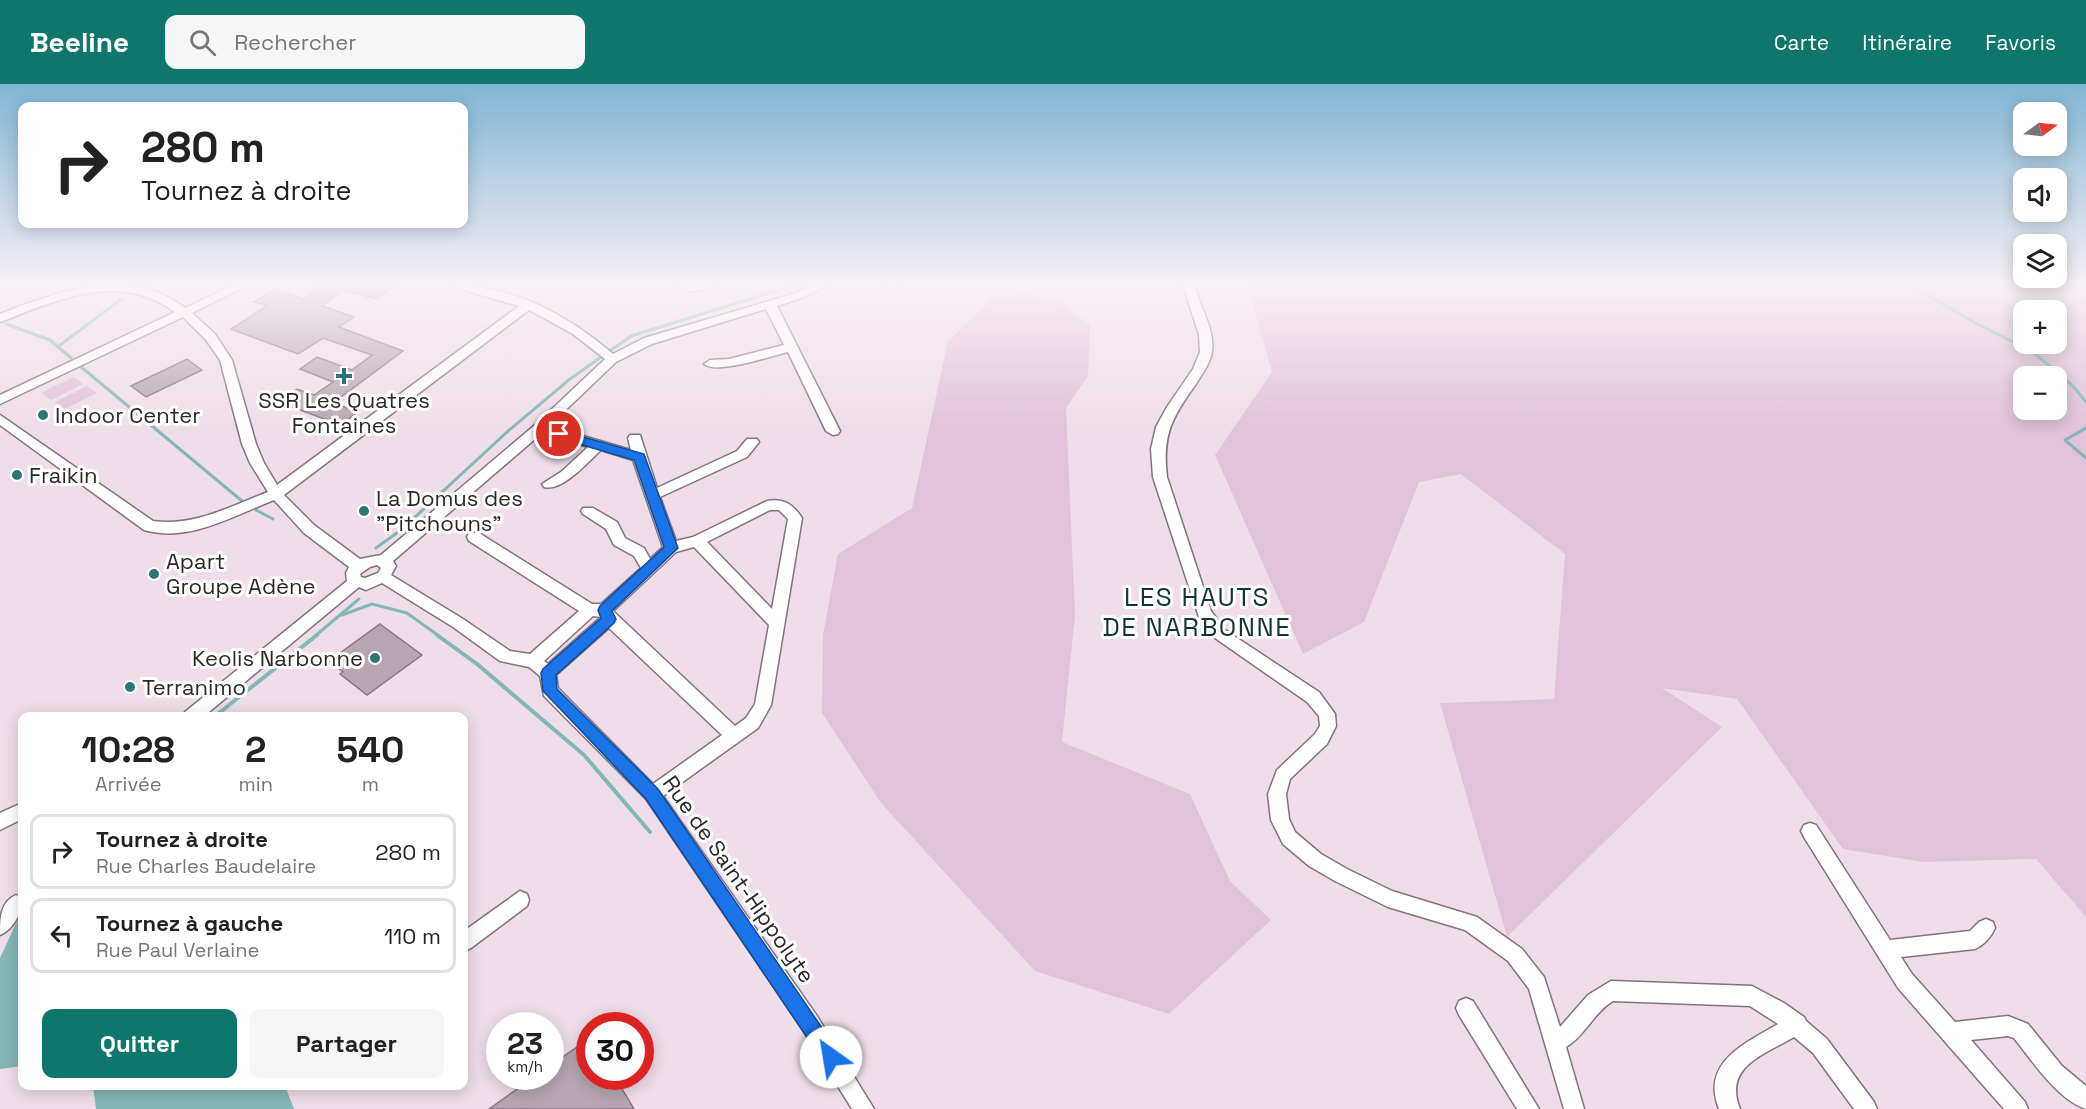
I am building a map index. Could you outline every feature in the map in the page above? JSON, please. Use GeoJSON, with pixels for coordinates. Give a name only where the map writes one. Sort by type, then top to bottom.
{"type":"FeatureCollection","features":[{"type":"Feature","properties":{"kind":"street"},"geometry":{"type":"LineString","coordinates":[[0,400],[140,333]]}},
{"type":"Feature","properties":{"kind":"street"},"geometry":{"type":"LineString","coordinates":[[207,333],[214,339],[230,368],[249,445],[274,495],[366,584],[383,577],[389,566],[384,561]]}},
{"type":"Feature","properties":{"kind":"street"},"geometry":{"type":"LineString","coordinates":[[0,418],[149,526],[169,529],[195,525],[274,495],[491,333]]}},
{"type":"Feature","properties":{"kind":"street"},"geometry":{"type":"LineString","coordinates":[[581,333],[606,354]]}},
{"type":"Feature","properties":{"kind":"street"},"geometry":{"type":"LineString","coordinates":[[197,712],[357,574],[369,561],[384,561],[540,429],[606,354],[673,333]]}},
{"type":"Feature","properties":{"kind":"street"},"geometry":{"type":"LineString","coordinates":[[785,333],[833,431]]}},
{"type":"Feature","properties":{"kind":"street"},"geometry":{"type":"LineString","coordinates":[[1205,333],[1206,351],[1202,366],[1168,412],[1159,432],[1156,454],[1160,477],[1204,613],[1220,634],[1313,697],[1327,714],[1328,726],[1321,739],[1283,775],[1277,794],[1282,826],[1288,838],[1315,860],[1341,875],[1388,898],[1470,923],[1515,955],[1537,984],[1574,1109]]}},
{"type":"Feature","properties":{"kind":"street"},"geometry":{"type":"LineString","coordinates":[[710,364],[729,363],[792,347]]}},
{"type":"Feature","properties":{"kind":"street"},"geometry":{"type":"LineString","coordinates":[[540,429],[639,457]]}},
{"type":"Feature","properties":{"kind":"street"},"geometry":{"type":"LineString","coordinates":[[635,438],[639,457],[671,548]]}},
{"type":"Feature","properties":{"kind":"street"},"geometry":{"type":"LineString","coordinates":[[653,495],[742,454],[752,442]]}},
{"type":"Feature","properties":{"kind":"street"},"geometry":{"type":"LineString","coordinates":[[549,484],[566,475],[597,446]]}},
{"type":"Feature","properties":{"kind":"street"},"geometry":{"type":"LineString","coordinates":[[383,577],[458,623],[506,657],[532,661],[548,673],[601,613],[671,548],[697,541],[767,506],[778,503],[786,507],[795,518],[763,705],[752,723],[652,794]]}},
{"type":"Feature","properties":{"kind":"street"},"geometry":{"type":"LineString","coordinates":[[588,511],[612,526],[619,541],[639,552],[649,568]]}},
{"type":"Feature","properties":{"kind":"street"},"geometry":{"type":"LineString","coordinates":[[474,537],[601,613],[734,736]]}},
{"type":"Feature","properties":{"kind":"street"},"geometry":{"type":"LineString","coordinates":[[697,541],[777,624]]}},
{"type":"Feature","properties":{"kind":"street"},"geometry":{"type":"LineString","coordinates":[[532,661],[580,621],[601,613]]}},
{"type":"Feature","properties":{"kind":"street","name":"Rue de Saint-Hippolyte"},"geometry":{"type":"LineString","coordinates":[[548,673],[550,691],[652,794],[810,1023],[864,1109]]}},
{"type":"Feature","properties":{"kind":"street"},"geometry":{"type":"LineString","coordinates":[[0,822],[18,813]]}},
{"type":"Feature","properties":{"kind":"street"},"geometry":{"type":"LineString","coordinates":[[1810,831],[1905,981],[2018,1109]]}},
{"type":"Feature","properties":{"kind":"street"},"geometry":{"type":"LineString","coordinates":[[468,939],[520,900]]}},
{"type":"Feature","properties":{"kind":"street"},"geometry":{"type":"LineString","coordinates":[[0,926],[13,904]]}},
{"type":"Feature","properties":{"kind":"street"},"geometry":{"type":"LineString","coordinates":[[1884,950],[1975,940],[1986,928]]}},
{"type":"Feature","properties":{"kind":"street"},"geometry":{"type":"LineString","coordinates":[[1553,1042],[1563,1039],[1592,1003],[1600,995],[1611,990],[1752,996],[1797,1024],[1821,1046],[1867,1109]]}},
{"type":"Feature","properties":{"kind":"street"},"geometry":{"type":"LineString","coordinates":[[1466,1008],[1529,1109]]}},
{"type":"Feature","properties":{"kind":"street"},"geometry":{"type":"LineString","coordinates":[[1730,1109],[1726,1102],[1725,1081],[1733,1065],[1797,1024]]}},
{"type":"Feature","properties":{"kind":"street"},"geometry":{"type":"LineString","coordinates":[[1949,1033],[2008,1026],[2021,1031],[2055,1073],[2086,1099]]}},
{"type":"Feature","properties":{"kind":"shaded area"},"geometry":{"type":"Polygon","coordinates":[[[956,333],[1090,333],[1088,376],[1066,408],[1075,615],[1062,742],[1190,794],[1230,881],[1271,920],[1169,1014],[1035,971],[881,803],[822,713],[823,635],[838,554],[912,508],[948,341],[956,333]]]}},
{"type":"Feature","properties":{"kind":"shaded area"},"geometry":{"type":"Polygon","coordinates":[[[1261,333],[2013,333],[2013,354],[2067,354],[2067,333],[2086,333],[2086,917],[2036,859],[1923,862],[1843,849],[1737,699],[1662,688],[1722,727],[1507,937],[1440,703],[1554,699],[1565,554],[1461,474],[1419,482],[1364,622],[1303,654],[1215,455],[1272,372],[1261,333]]]}},
{"type":"Feature","properties":{"kind":"shaded area"},"geometry":{"type":"Polygon","coordinates":[[[73,377],[83,384],[51,400],[41,393],[73,377]]]}},
{"type":"Feature","properties":{"kind":"shaded area"},"geometry":{"type":"Polygon","coordinates":[[[87,386],[97,393],[65,409],[55,402],[87,386]]]}},
{"type":"Feature","properties":{"kind":"shaded area"},"geometry":{"type":"Polygon","coordinates":[[[17,921],[18,1067],[0,1069],[0,958],[17,921]]]}},
{"type":"Feature","properties":{"kind":"shaded area"},"geometry":{"type":"Polygon","coordinates":[[[94,1090],[287,1090],[294,1109],[96,1109],[94,1090]]]}},
{"type":"Feature","properties":{"kind":"building","name":"SSR Les Quatres Fontaines"},"geometry":{"type":"Polygon","coordinates":[[[241,333],[355,333],[403,351],[333,403],[358,412],[340,425],[279,402],[297,389],[314,395],[333,382],[300,369],[317,357],[352,370],[372,355],[323,338],[298,354],[241,333]]]}},
{"type":"Feature","properties":{"kind":"building"},"geometry":{"type":"Polygon","coordinates":[[[187,359],[202,370],[146,397],[131,386],[187,359]]]}},
{"type":"Feature","properties":{"kind":"building","name":"Keolis Narbonne"},"geometry":{"type":"Polygon","coordinates":[[[380,624],[422,655],[367,695],[340,674],[343,672],[329,661],[380,624]]]}},
{"type":"Feature","properties":{"kind":"building"},"geometry":{"type":"Polygon","coordinates":[[[576,1048],[576,1090],[623,1090],[634,1109],[489,1109],[516,1090],[564,1090],[564,1056],[576,1048]]]}},
{"type":"Feature","properties":{"kind":"waterway"},"geometry":{"type":"LineString","coordinates":[[30,333],[50,340],[71,358]]}},
{"type":"Feature","properties":{"kind":"waterway"},"geometry":{"type":"LineString","coordinates":[[60,345],[76,333]]}},
{"type":"Feature","properties":{"kind":"waterway"},"geometry":{"type":"LineString","coordinates":[[376,548],[401,530],[507,432],[570,379],[631,336],[641,333]]}},
{"type":"Feature","properties":{"kind":"waterway"},"geometry":{"type":"LineString","coordinates":[[1995,333],[2034,353],[2073,386],[2086,402]]}},
{"type":"Feature","properties":{"kind":"waterway"},"geometry":{"type":"LineString","coordinates":[[80,366],[242,501]]}},
{"type":"Feature","properties":{"kind":"waterway"},"geometry":{"type":"LineString","coordinates":[[2086,428],[2065,440],[2086,458]]}},
{"type":"Feature","properties":{"kind":"waterway"},"geometry":{"type":"LineString","coordinates":[[256,510],[273,519]]}},
{"type":"Feature","properties":{"kind":"waterway"},"geometry":{"type":"LineString","coordinates":[[315,636],[359,599]]}},
{"type":"Feature","properties":{"kind":"waterway"},"geometry":{"type":"LineString","coordinates":[[342,615],[372,604],[407,613],[439,636]]}},
{"type":"Feature","properties":{"kind":"waterway"},"geometry":{"type":"LineString","coordinates":[[220,712],[317,635]]}},
{"type":"Feature","properties":{"kind":"waterway"},"geometry":{"type":"LineString","coordinates":[[437,635],[477,664],[584,755],[650,832]]}},
{"type":"Feature","properties":{"kind":"place","name":"SSR Les Quatres Fontaines"},"geometry":{"type":"Point","coordinates":[344,376]}},
{"type":"Feature","properties":{"kind":"place","name":"Indoor Center"},"geometry":{"type":"Point","coordinates":[43,415]}},
{"type":"Feature","properties":{"kind":"place","name":"Fraikin"},"geometry":{"type":"Point","coordinates":[17,475]}},
{"type":"Feature","properties":{"kind":"place","name":"La Domus des \"Pitchouns\""},"geometry":{"type":"Point","coordinates":[364,511]}},
{"type":"Feature","properties":{"kind":"place","name":"Apart Groupe Adène"},"geometry":{"type":"Point","coordinates":[154,574]}},
{"type":"Feature","properties":{"kind":"place","name":"Keolis Narbonne"},"geometry":{"type":"Point","coordinates":[375,658]}},
{"type":"Feature","properties":{"kind":"place","name":"Terranimo"},"geometry":{"type":"Point","coordinates":[130,687]}},
{"type":"Feature","properties":{"kind":"district","name":"LES HAUTS DE NARBONNE"},"geometry":{"type":"Point","coordinates":[1197,612]}},
{"type":"Feature","properties":{"kind":"route"},"geometry":{"type":"LineString","coordinates":[[559,434],[639,457],[671,548],[605,610],[609,619],[548,673],[550,691],[652,794],[831,1057]]}}]}
